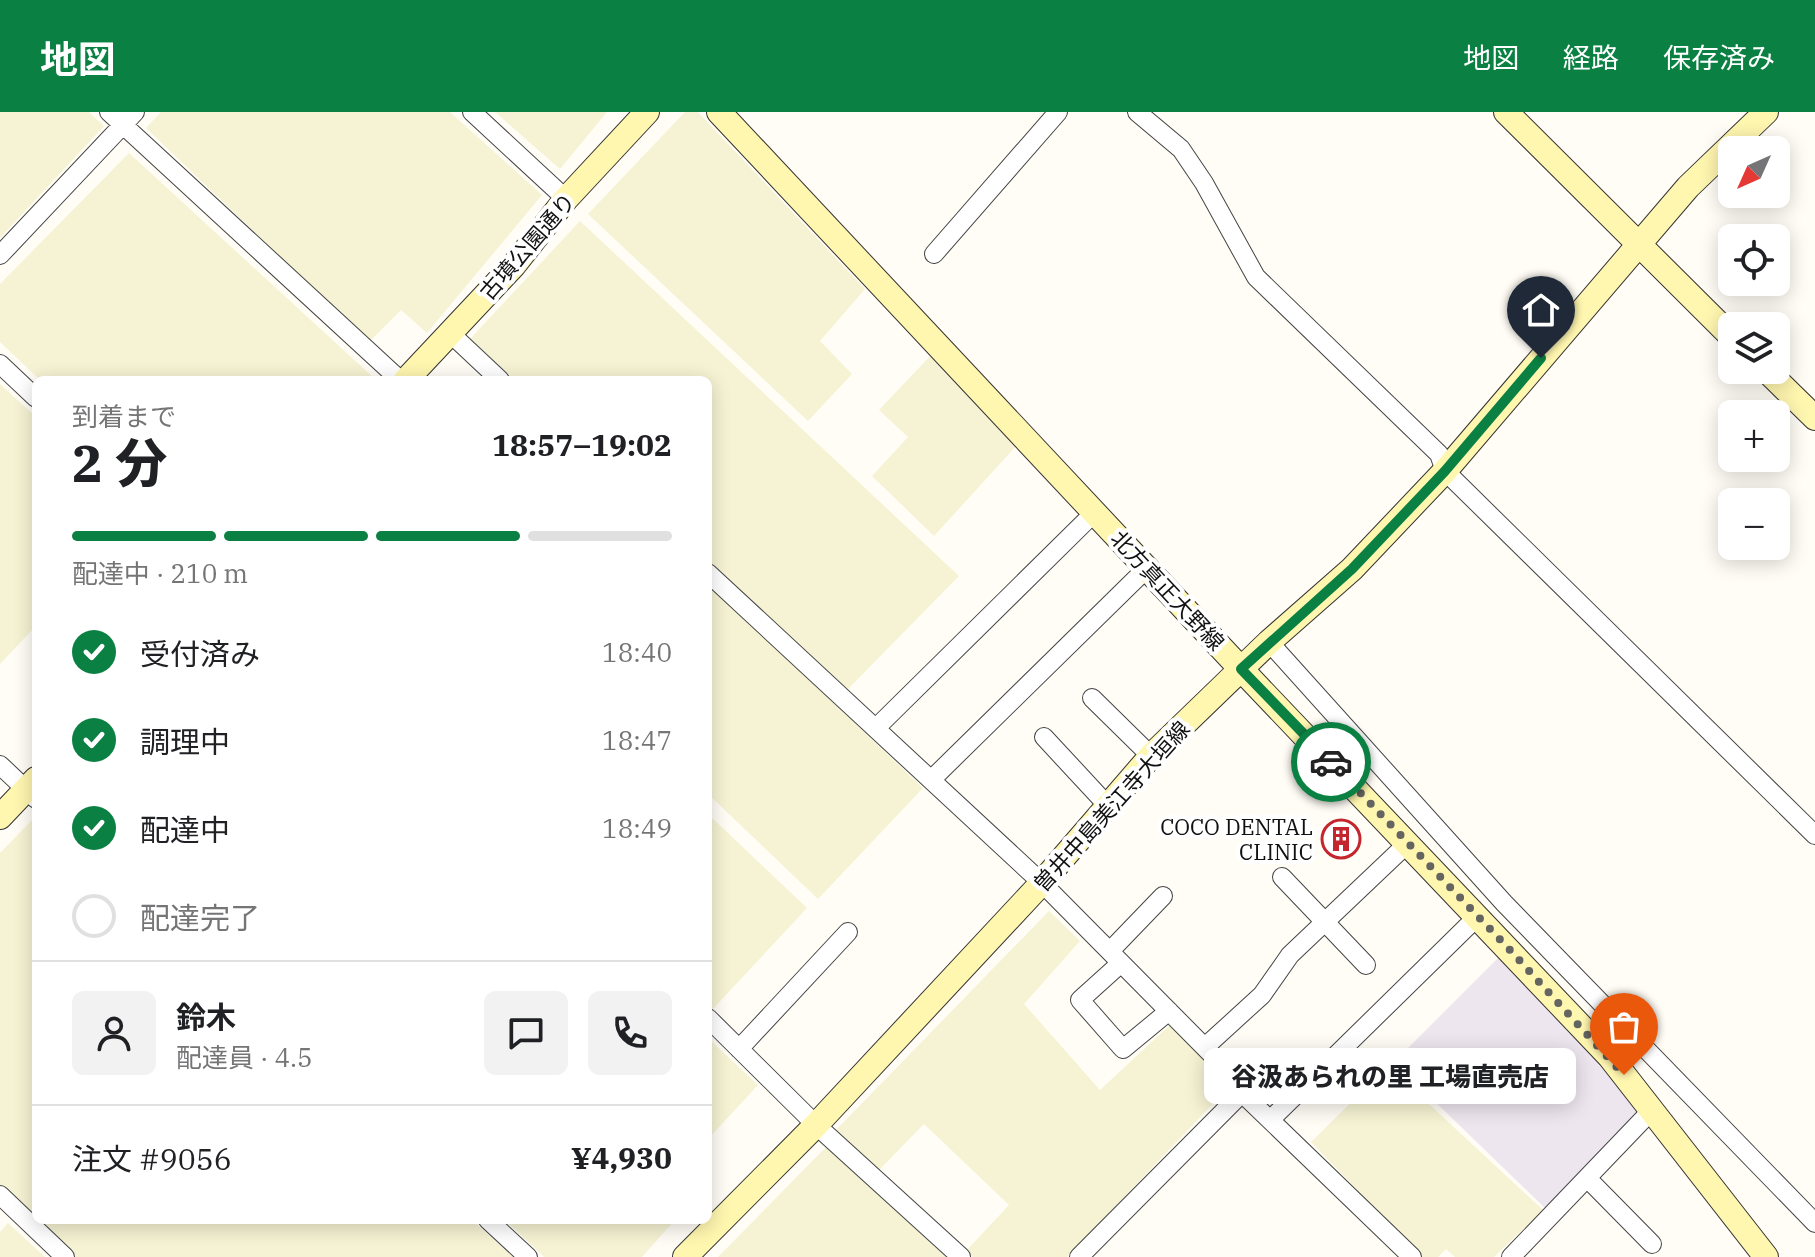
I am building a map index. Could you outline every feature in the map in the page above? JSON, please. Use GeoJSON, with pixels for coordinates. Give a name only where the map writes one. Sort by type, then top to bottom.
{"type":"FeatureCollection","features":[{"type":"Feature","properties":{"kind":"main road","name":"古墳公園通り"},"geometry":{"type":"LineString","coordinates":[[407,376],[514,265],[566,199],[647,112]]}},
{"type":"Feature","properties":{"kind":"main road","name":"北方真正大野線"},"geometry":{"type":"LineString","coordinates":[[719,112],[1610,1057],[1766,1257]]}},
{"type":"Feature","properties":{"kind":"main road"},"geometry":{"type":"LineString","coordinates":[[1506,112],[1718,323]]}},
{"type":"Feature","properties":{"kind":"main road","name":"曽井中島美江寺大垣線"},"geometry":{"type":"LineString","coordinates":[[685,1257],[816,1125],[1042,883],[1151,756],[1269,642],[1352,569],[1445,471],[1637,244],[1688,187],[1766,112]]}},
{"type":"Feature","properties":{"kind":"main road"},"geometry":{"type":"LineString","coordinates":[[1780,384],[1815,418]]}},
{"type":"Feature","properties":{"kind":"main road"},"geometry":{"type":"LineString","coordinates":[[0,817],[32,790]]}},
{"type":"Feature","properties":{"kind":"street"},"geometry":{"type":"LineString","coordinates":[[109,112],[129,118],[399,376]]}},
{"type":"Feature","properties":{"kind":"street"},"geometry":{"type":"LineString","coordinates":[[472,112],[566,199]]}},
{"type":"Feature","properties":{"kind":"street"},"geometry":{"type":"LineString","coordinates":[[934,254],[1058,112]]}},
{"type":"Feature","properties":{"kind":"street"},"geometry":{"type":"LineString","coordinates":[[1137,112],[1181,149],[1204,183],[1256,277],[1439,454],[1445,471],[1815,835]]}},
{"type":"Feature","properties":{"kind":"street"},"geometry":{"type":"LineString","coordinates":[[0,255],[129,118]]}},
{"type":"Feature","properties":{"kind":"street"},"geometry":{"type":"LineString","coordinates":[[450,333],[496,376]]}},
{"type":"Feature","properties":{"kind":"street"},"geometry":{"type":"LineString","coordinates":[[0,364],[32,394]]}},
{"type":"Feature","properties":{"kind":"street"},"geometry":{"type":"LineString","coordinates":[[876,728],[1095,512]]}},
{"type":"Feature","properties":{"kind":"street"},"geometry":{"type":"LineString","coordinates":[[931,780],[1147,568]]}},
{"type":"Feature","properties":{"kind":"street"},"geometry":{"type":"LineString","coordinates":[[712,577],[1042,883],[1237,1080],[1242,1093],[1412,1257]]}},
{"type":"Feature","properties":{"kind":"street"},"geometry":{"type":"LineString","coordinates":[[1269,642],[1504,903],[1815,1223]]}},
{"type":"Feature","properties":{"kind":"street"},"geometry":{"type":"LineString","coordinates":[[1092,698],[1151,756]]}},
{"type":"Feature","properties":{"kind":"street"},"geometry":{"type":"LineString","coordinates":[[1044,737],[1108,806]]}},
{"type":"Feature","properties":{"kind":"street"},"geometry":{"type":"LineString","coordinates":[[0,765],[32,788]]}},
{"type":"Feature","properties":{"kind":"street"},"geometry":{"type":"LineString","coordinates":[[1205,1047],[1262,995],[1290,955],[1408,843]]}},
{"type":"Feature","properties":{"kind":"street"},"geometry":{"type":"LineString","coordinates":[[1282,877],[1366,965]]}},
{"type":"Feature","properties":{"kind":"street"},"geometry":{"type":"LineString","coordinates":[[1163,896],[1080,1000],[1123,1049],[1169,1011]]}},
{"type":"Feature","properties":{"kind":"street"},"geometry":{"type":"LineString","coordinates":[[1270,1120],[1478,916]]}},
{"type":"Feature","properties":{"kind":"street"},"geometry":{"type":"LineString","coordinates":[[739,1049],[848,932]]}},
{"type":"Feature","properties":{"kind":"street"},"geometry":{"type":"LineString","coordinates":[[712,1022],[816,1125],[961,1257]]}},
{"type":"Feature","properties":{"kind":"street"},"geometry":{"type":"LineString","coordinates":[[1079,1257],[1242,1093]]}},
{"type":"Feature","properties":{"kind":"street"},"geometry":{"type":"LineString","coordinates":[[1511,1257],[1652,1110]]}},
{"type":"Feature","properties":{"kind":"street"},"geometry":{"type":"LineString","coordinates":[[1587,1178],[1652,1244]]}},
{"type":"Feature","properties":{"kind":"street"},"geometry":{"type":"LineString","coordinates":[[0,1195],[65,1257]]}},
{"type":"Feature","properties":{"kind":"street"},"geometry":{"type":"LineString","coordinates":[[492,1224],[528,1257]]}},
{"type":"Feature","properties":{"kind":"shaded area"},"geometry":{"type":"Polygon","coordinates":[[[0,112],[89,112],[104,126],[0,238],[0,112]]]}},
{"type":"Feature","properties":{"kind":"shaded area"},"geometry":{"type":"Polygon","coordinates":[[[161,112],[450,112],[542,195],[427,333],[401,310],[369,342],[146,128],[161,112]]]}},
{"type":"Feature","properties":{"kind":"shaded area"},"geometry":{"type":"Polygon","coordinates":[[[495,112],[607,112],[560,169],[495,112]]]}},
{"type":"Feature","properties":{"kind":"shaded area"},"geometry":{"type":"Polygon","coordinates":[[[685,112],[698,112],[865,289],[820,341],[852,374],[808,421],[588,214],[685,112]]]}},
{"type":"Feature","properties":{"kind":"shaded area"},"geometry":{"type":"Polygon","coordinates":[[[129,153],[372,376],[36,376],[0,342],[0,284],[129,153]]]}},
{"type":"Feature","properties":{"kind":"shaded area"},"geometry":{"type":"Polygon","coordinates":[[[580,221],[959,576],[847,690],[712,565],[712,376],[510,376],[470,339],[580,221]]]}},
{"type":"Feature","properties":{"kind":"shaded area"},"geometry":{"type":"Polygon","coordinates":[[[932,354],[1019,443],[934,536],[872,476],[908,437],[879,410],[932,354]]]}},
{"type":"Feature","properties":{"kind":"shaded area"},"geometry":{"type":"Polygon","coordinates":[[[0,384],[32,413],[32,630],[0,664],[0,384]]]}},
{"type":"Feature","properties":{"kind":"shaded area"},"geometry":{"type":"Polygon","coordinates":[[[712,588],[923,788],[818,899],[712,798],[712,588]]]}},
{"type":"Feature","properties":{"kind":"shaded area"},"geometry":{"type":"Polygon","coordinates":[[[712,818],[807,908],[712,1010],[712,818]]]}},
{"type":"Feature","properties":{"kind":"shaded area"},"geometry":{"type":"Polygon","coordinates":[[[32,820],[32,1217],[0,1187],[0,853],[32,820]]]}},
{"type":"Feature","properties":{"kind":"shaded area"},"geometry":{"type":"Polygon","coordinates":[[[1049,911],[1080,941],[1024,1004],[1100,1090],[1171,1024],[1228,1080],[1228,1088],[1067,1257],[973,1257],[966,1251],[1009,1205],[924,1124],[878,1171],[836,1130],[1049,911]]]}},
{"type":"Feature","properties":{"kind":"shaded area"},"geometry":{"type":"Polygon","coordinates":[[[1503,953],[1642,1115],[1546,1209],[1394,1062],[1503,953]]]}},
{"type":"Feature","properties":{"kind":"shaded area"},"geometry":{"type":"Polygon","coordinates":[[[712,1042],[758,1085],[712,1135],[712,1042]]]}},
{"type":"Feature","properties":{"kind":"shaded area"},"geometry":{"type":"Polygon","coordinates":[[[1388,1066],[1543,1210],[1494,1257],[1455,1257],[1446,1249],[1438,1257],[1422,1257],[1311,1142],[1388,1066]]]}},
{"type":"Feature","properties":{"kind":"shaded area"},"geometry":{"type":"Polygon","coordinates":[[[827,1146],[946,1257],[718,1257],[827,1146]]]}},
{"type":"Feature","properties":{"kind":"shaded area"},"geometry":{"type":"Polygon","coordinates":[[[8,1223],[45,1257],[0,1257],[0,1232],[8,1223]]]}},
{"type":"Feature","properties":{"kind":"shaded area"},"geometry":{"type":"Polygon","coordinates":[[[39,1224],[476,1224],[513,1257],[74,1257],[39,1224]]]}},
{"type":"Feature","properties":{"kind":"shaded area"},"geometry":{"type":"Polygon","coordinates":[[[509,1224],[671,1224],[642,1257],[544,1257],[509,1224]]]}},
{"type":"Feature","properties":{"kind":"way so far"},"geometry":{"type":"LineString","coordinates":[[1331,762],[1624,1075]]}},
{"type":"Feature","properties":{"kind":"place","name":"COCO DENTAL CLINIC"},"geometry":{"type":"Point","coordinates":[1341,839]}},
{"type":"Feature","properties":{"kind":"place","name":"谷汲あられの里 工場直売店"},"geometry":{"type":"Point","coordinates":[1624,1075]}},
{"type":"Feature","properties":{"kind":"route"},"geometry":{"type":"LineString","coordinates":[[1331,762],[1241,669],[1352,569],[1445,471],[1541,358]]}}]}
